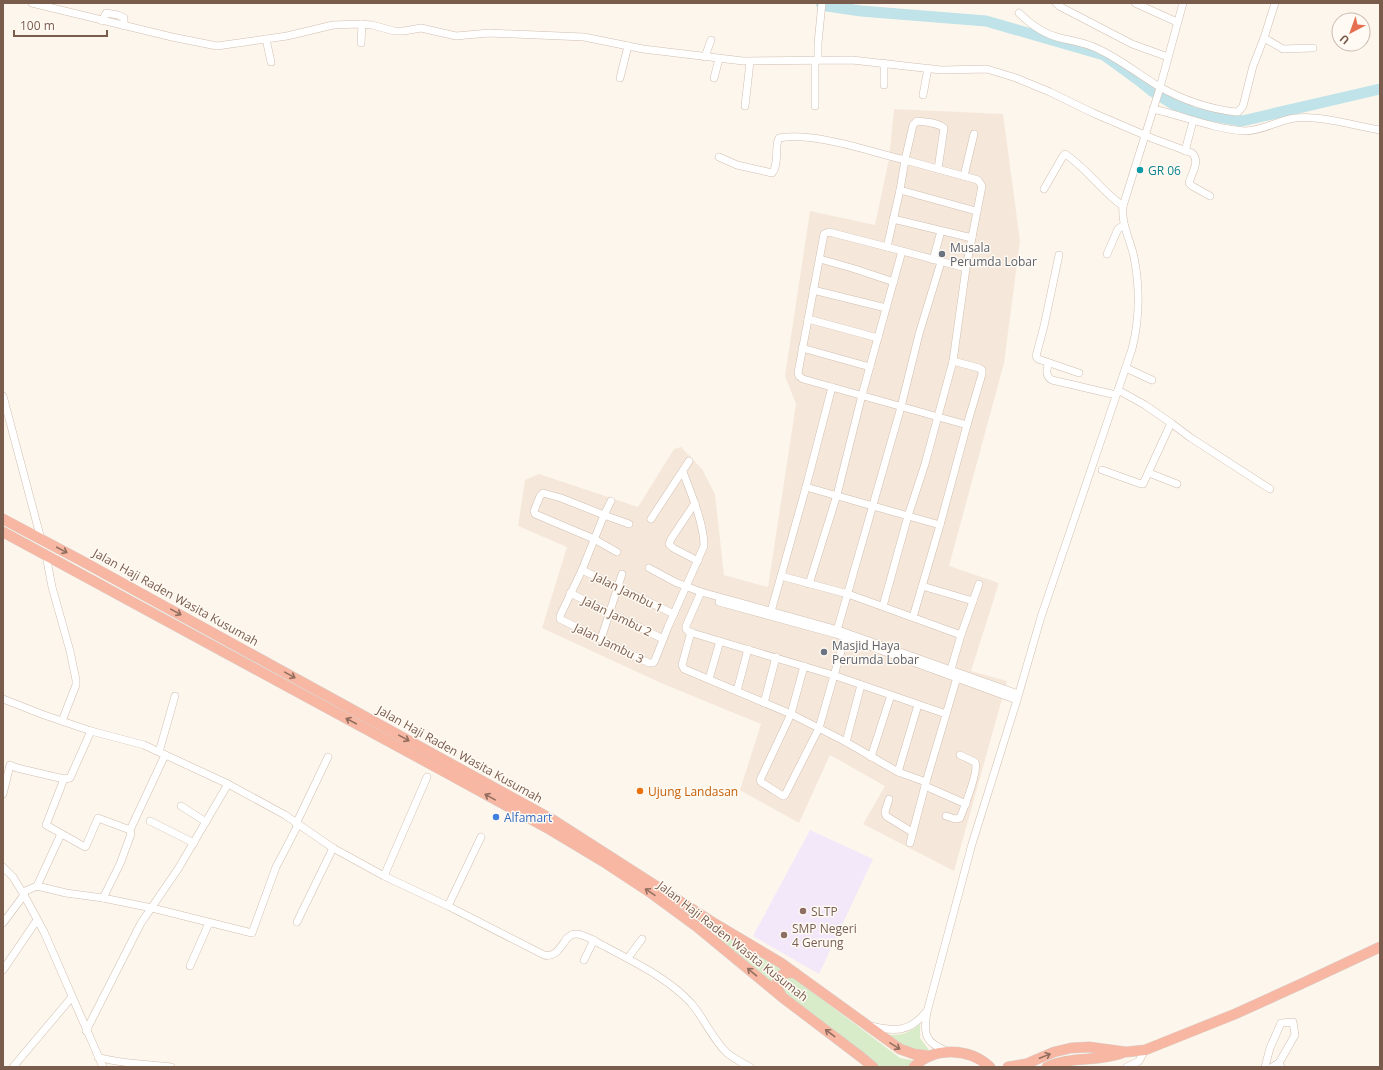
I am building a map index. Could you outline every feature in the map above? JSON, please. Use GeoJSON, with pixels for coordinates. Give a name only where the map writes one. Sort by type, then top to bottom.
{"type":"FeatureCollection","features":[{"type":"Feature","properties":{"kind":"highway","name":"Jalan Haji Raden Wasita Kusumah"},"geometry":{"type":"LineString","coordinates":[[3,519],[82,560],[551,825],[795,973],[900,1049],[914,1054],[930,1056]]}},
{"type":"Feature","properties":{"kind":"highway","name":"Jalan Haji Raden Wasita Kusumah"},"geometry":{"type":"LineString","coordinates":[[3,532],[445,772],[551,825],[673,908],[782,997],[861,1056],[873,1067]]}},
{"type":"Feature","properties":{"kind":"highway"},"geometry":{"type":"LineString","coordinates":[[77,571],[82,560]]}},
{"type":"Feature","properties":{"kind":"highway"},"geometry":{"type":"LineString","coordinates":[[1046,1067],[1062,1062],[1109,1057],[1126,1052],[1145,1050],[1235,1014],[1380,947]]}},
{"type":"Feature","properties":{"kind":"highway"},"geometry":{"type":"LineString","coordinates":[[782,997],[776,987],[777,981],[786,973],[795,973]]}},
{"type":"Feature","properties":{"kind":"highway"},"geometry":{"type":"LineString","coordinates":[[914,1067],[930,1056],[949,1052],[962,1052],[974,1056],[988,1065],[1007,1067],[1026,1064],[1054,1052],[1072,1048],[1089,1047],[1126,1052]]}},
{"type":"Feature","properties":{"kind":"street"},"geometry":{"type":"LineString","coordinates":[[32,3],[102,21],[217,46],[287,36],[333,25],[362,24],[394,31],[420,28],[456,36],[489,33],[577,37],[601,40],[628,49],[643,49],[705,57],[750,65],[858,60],[884,66],[928,71],[980,68],[996,71],[1050,92],[1143,138],[1192,153],[1196,158],[1189,183],[1210,196]]}},
{"type":"Feature","properties":{"kind":"street"},"geometry":{"type":"LineString","coordinates":[[1056,3],[1059,6],[1132,44],[1168,57]]}},
{"type":"Feature","properties":{"kind":"street"},"geometry":{"type":"LineString","coordinates":[[1135,3],[1178,22]]}},
{"type":"Feature","properties":{"kind":"street"},"geometry":{"type":"LineString","coordinates":[[949,1052],[932,1044],[926,1036],[926,1012],[972,844],[1018,697],[1041,617],[1135,338],[1139,310],[1137,280],[1134,258],[1122,220],[1123,206],[1159,89],[1183,3]]}},
{"type":"Feature","properties":{"kind":"street"},"geometry":{"type":"LineString","coordinates":[[1019,13],[1031,24],[1045,33],[1103,51],[1129,66],[1159,89],[1214,108],[1238,112],[1243,106],[1253,66],[1275,3]]}},
{"type":"Feature","properties":{"kind":"street"},"geometry":{"type":"LineString","coordinates":[[815,106],[815,62],[822,6]]}},
{"type":"Feature","properties":{"kind":"street"},"geometry":{"type":"LineString","coordinates":[[361,43],[362,24]]}},
{"type":"Feature","properties":{"kind":"street"},"geometry":{"type":"LineString","coordinates":[[1264,38],[1283,49],[1313,48]]}},
{"type":"Feature","properties":{"kind":"street"},"geometry":{"type":"LineString","coordinates":[[266,39],[271,62]]}},
{"type":"Feature","properties":{"kind":"street"},"geometry":{"type":"LineString","coordinates":[[705,57],[711,40]]}},
{"type":"Feature","properties":{"kind":"street"},"geometry":{"type":"LineString","coordinates":[[620,78],[628,49]]}},
{"type":"Feature","properties":{"kind":"street"},"geometry":{"type":"LineString","coordinates":[[714,78],[719,59]]}},
{"type":"Feature","properties":{"kind":"street"},"geometry":{"type":"LineString","coordinates":[[745,106],[750,65]]}},
{"type":"Feature","properties":{"kind":"street"},"geometry":{"type":"LineString","coordinates":[[884,66],[884,85]]}},
{"type":"Feature","properties":{"kind":"street"},"geometry":{"type":"LineString","coordinates":[[923,95],[928,71]]}},
{"type":"Feature","properties":{"kind":"street"},"geometry":{"type":"LineString","coordinates":[[1153,107],[1215,127],[1247,131],[1261,129],[1288,119],[1302,118],[1324,120],[1380,130]]}},
{"type":"Feature","properties":{"kind":"street"},"geometry":{"type":"LineString","coordinates":[[1185,150],[1193,121]]}},
{"type":"Feature","properties":{"kind":"street"},"geometry":{"type":"LineString","coordinates":[[887,247],[914,122],[934,123],[942,126],[944,129],[938,169]]}},
{"type":"Feature","properties":{"kind":"street"},"geometry":{"type":"LineString","coordinates":[[964,176],[974,134]]}},
{"type":"Feature","properties":{"kind":"street"},"geometry":{"type":"LineString","coordinates":[[719,157],[737,165],[772,173],[774,171],[779,138],[792,136],[813,138],[964,176],[978,180],[981,184],[966,268],[953,361],[883,606]]}},
{"type":"Feature","properties":{"kind":"street"},"geometry":{"type":"LineString","coordinates":[[1044,189],[1065,154],[1077,162],[1115,201],[1123,206]]}},
{"type":"Feature","properties":{"kind":"street"},"geometry":{"type":"LineString","coordinates":[[900,190],[976,211]]}},
{"type":"Feature","properties":{"kind":"street"},"geometry":{"type":"LineString","coordinates":[[893,219],[972,238]]}},
{"type":"Feature","properties":{"kind":"street"},"geometry":{"type":"LineString","coordinates":[[1107,254],[1118,229],[1124,225]]}},
{"type":"Feature","properties":{"kind":"street"},"geometry":{"type":"LineString","coordinates":[[933,260],[940,231]]}},
{"type":"Feature","properties":{"kind":"street"},"geometry":{"type":"LineString","coordinates":[[966,268],[828,232],[824,234],[798,373],[799,377],[966,425]]}},
{"type":"Feature","properties":{"kind":"street"},"geometry":{"type":"LineString","coordinates":[[809,584],[837,495],[862,395],[902,251]]}},
{"type":"Feature","properties":{"kind":"street"},"geometry":{"type":"LineString","coordinates":[[1059,255],[1036,356],[1038,359],[1079,373]]}},
{"type":"Feature","properties":{"kind":"street"},"geometry":{"type":"LineString","coordinates":[[820,259],[894,282]]}},
{"type":"Feature","properties":{"kind":"street"},"geometry":{"type":"LineString","coordinates":[[837,632],[941,262]]}},
{"type":"Feature","properties":{"kind":"street"},"geometry":{"type":"LineString","coordinates":[[813,290],[886,308]]}},
{"type":"Feature","properties":{"kind":"street"},"geometry":{"type":"LineString","coordinates":[[808,319],[878,338]]}},
{"type":"Feature","properties":{"kind":"street"},"geometry":{"type":"LineString","coordinates":[[802,348],[870,367]]}},
{"type":"Feature","properties":{"kind":"street"},"geometry":{"type":"LineString","coordinates":[[913,617],[940,525],[966,425],[981,379],[982,372],[979,368],[953,361]]}},
{"type":"Feature","properties":{"kind":"street"},"geometry":{"type":"LineString","coordinates":[[1049,363],[1046,372],[1052,380],[1117,392],[1145,405],[1171,422],[1191,438],[1270,489]]}},
{"type":"Feature","properties":{"kind":"street"},"geometry":{"type":"LineString","coordinates":[[1126,368],[1152,380]]}},
{"type":"Feature","properties":{"kind":"street"},"geometry":{"type":"LineString","coordinates":[[770,613],[806,487],[832,387]]}},
{"type":"Feature","properties":{"kind":"street"},"geometry":{"type":"LineString","coordinates":[[3,396],[41,539]]}},
{"type":"Feature","properties":{"kind":"street"},"geometry":{"type":"LineString","coordinates":[[1102,470],[1141,484],[1144,483],[1171,422]]}},
{"type":"Feature","properties":{"kind":"street"},"geometry":{"type":"LineString","coordinates":[[651,519],[690,461]]}},
{"type":"Feature","properties":{"kind":"street"},"geometry":{"type":"LineString","coordinates":[[663,639],[703,550],[704,543],[695,503],[683,472]]}},
{"type":"Feature","properties":{"kind":"street"},"geometry":{"type":"LineString","coordinates":[[1149,473],[1177,484]]}},
{"type":"Feature","properties":{"kind":"street"},"geometry":{"type":"LineString","coordinates":[[806,487],[940,525]]}},
{"type":"Feature","properties":{"kind":"street"},"geometry":{"type":"LineString","coordinates":[[617,552],[594,539],[535,514],[534,511],[540,496],[543,494],[561,498],[629,524]]}},
{"type":"Feature","properties":{"kind":"street"},"geometry":{"type":"LineString","coordinates":[[570,593],[582,570],[611,501]]}},
{"type":"Feature","properties":{"kind":"street"},"geometry":{"type":"LineString","coordinates":[[695,503],[669,544],[673,548],[698,561]]}},
{"type":"Feature","properties":{"kind":"street"},"geometry":{"type":"LineString","coordinates":[[46,555],[52,587],[70,651],[76,680],[76,685],[62,721]]}},
{"type":"Feature","properties":{"kind":"street"},"geometry":{"type":"LineString","coordinates":[[649,568],[700,594],[837,632],[1018,697]]}},
{"type":"Feature","properties":{"kind":"street","name":"Jalan Jambu 1"},"geometry":{"type":"LineString","coordinates":[[582,570],[674,614]]}},
{"type":"Feature","properties":{"kind":"street"},"geometry":{"type":"LineString","coordinates":[[601,639],[622,574]]}},
{"type":"Feature","properties":{"kind":"street"},"geometry":{"type":"LineString","coordinates":[[781,576],[848,594],[961,635]]}},
{"type":"Feature","properties":{"kind":"street"},"geometry":{"type":"LineString","coordinates":[[950,672],[979,584]]}},
{"type":"Feature","properties":{"kind":"street"},"geometry":{"type":"LineString","coordinates":[[922,586],[973,601]]}},
{"type":"Feature","properties":{"kind":"street","name":"Jalan Jambu 2"},"geometry":{"type":"LineString","coordinates":[[570,593],[663,639]]}},
{"type":"Feature","properties":{"kind":"street","name":"Jalan Jambu 3"},"geometry":{"type":"LineString","coordinates":[[570,593],[560,616],[560,619],[564,622],[649,663],[653,663],[663,639]]}},
{"type":"Feature","properties":{"kind":"street"},"geometry":{"type":"LineString","coordinates":[[700,594],[686,626],[687,630],[691,632],[833,675],[946,714]]}},
{"type":"Feature","properties":{"kind":"street"},"geometry":{"type":"LineString","coordinates":[[691,632],[682,667],[791,714],[846,742],[898,772],[966,804]]}},
{"type":"Feature","properties":{"kind":"street"},"geometry":{"type":"LineString","coordinates":[[837,632],[844,638],[950,672]]}},
{"type":"Feature","properties":{"kind":"street"},"geometry":{"type":"LineString","coordinates":[[804,666],[791,714],[760,780],[782,796],[785,796],[819,728],[844,638]]}},
{"type":"Feature","properties":{"kind":"street"},"geometry":{"type":"LineString","coordinates":[[709,679],[720,641]]}},
{"type":"Feature","properties":{"kind":"street"},"geometry":{"type":"LineString","coordinates":[[737,690],[748,649]]}},
{"type":"Feature","properties":{"kind":"street"},"geometry":{"type":"LineString","coordinates":[[764,703],[776,657]]}},
{"type":"Feature","properties":{"kind":"street"},"geometry":{"type":"LineString","coordinates":[[910,842],[925,784],[958,675]]}},
{"type":"Feature","properties":{"kind":"street"},"geometry":{"type":"LineString","coordinates":[[846,742],[861,685]]}},
{"type":"Feature","properties":{"kind":"street"},"geometry":{"type":"LineString","coordinates":[[871,757],[890,695]]}},
{"type":"Feature","properties":{"kind":"street"},"geometry":{"type":"LineString","coordinates":[[103,898],[120,864],[131,834],[130,830],[162,753],[176,696]]}},
{"type":"Feature","properties":{"kind":"street"},"geometry":{"type":"LineString","coordinates":[[3,699],[91,731],[144,745],[228,784],[285,815],[333,848],[384,876],[448,906],[544,955],[549,956],[554,954],[569,936],[573,934],[594,940],[628,958],[660,978],[684,996],[727,1053],[750,1067]]}},
{"type":"Feature","properties":{"kind":"street"},"geometry":{"type":"LineString","coordinates":[[898,772],[918,705]]}},
{"type":"Feature","properties":{"kind":"street"},"geometry":{"type":"LineString","coordinates":[[3,794],[7,764],[17,768],[64,779],[70,778],[91,731]]}},
{"type":"Feature","properties":{"kind":"street"},"geometry":{"type":"LineString","coordinates":[[946,816],[959,819],[966,804],[977,766],[974,761],[960,755]]}},
{"type":"Feature","properties":{"kind":"street"},"geometry":{"type":"LineString","coordinates":[[37,886],[66,893],[103,898],[152,908],[252,933],[276,867],[328,757]]}},
{"type":"Feature","properties":{"kind":"street"},"geometry":{"type":"LineString","coordinates":[[384,876],[427,777]]}},
{"type":"Feature","properties":{"kind":"street"},"geometry":{"type":"LineString","coordinates":[[64,779],[46,825],[86,847],[98,818],[130,830]]}},
{"type":"Feature","properties":{"kind":"street"},"geometry":{"type":"LineString","coordinates":[[86,1031],[141,923],[178,869],[228,784]]}},
{"type":"Feature","properties":{"kind":"street"},"geometry":{"type":"LineString","coordinates":[[889,799],[885,812],[886,816],[912,832]]}},
{"type":"Feature","properties":{"kind":"street"},"geometry":{"type":"LineString","coordinates":[[181,806],[206,822]]}},
{"type":"Feature","properties":{"kind":"street"},"geometry":{"type":"LineString","coordinates":[[150,821],[194,843]]}},
{"type":"Feature","properties":{"kind":"street"},"geometry":{"type":"LineString","coordinates":[[3,922],[24,894],[37,886],[61,834]]}},
{"type":"Feature","properties":{"kind":"street"},"geometry":{"type":"LineString","coordinates":[[448,906],[481,837]]}},
{"type":"Feature","properties":{"kind":"street"},"geometry":{"type":"LineString","coordinates":[[297,922],[333,848]]}},
{"type":"Feature","properties":{"kind":"street"},"geometry":{"type":"LineString","coordinates":[[3,867],[13,877],[24,894],[57,962],[103,1067]]}},
{"type":"Feature","properties":{"kind":"street"},"geometry":{"type":"LineString","coordinates":[[3,970],[37,920]]}},
{"type":"Feature","properties":{"kind":"street"},"geometry":{"type":"LineString","coordinates":[[190,966],[209,923]]}},
{"type":"Feature","properties":{"kind":"street"},"geometry":{"type":"LineString","coordinates":[[628,958],[642,939]]}},
{"type":"Feature","properties":{"kind":"street"},"geometry":{"type":"LineString","coordinates":[[584,960],[594,940]]}},
{"type":"Feature","properties":{"kind":"street"},"geometry":{"type":"LineString","coordinates":[[13,1067],[72,997]]}},
{"type":"Feature","properties":{"kind":"street"},"geometry":{"type":"LineString","coordinates":[[865,1025],[889,1030],[903,1029],[914,1025],[926,1012]]}},
{"type":"Feature","properties":{"kind":"street"},"geometry":{"type":"LineString","coordinates":[[1265,1067],[1270,1048],[1281,1023],[1293,1022],[1295,1035],[1280,1065],[1272,1067]]}},
{"type":"Feature","properties":{"kind":"street"},"geometry":{"type":"LineString","coordinates":[[1127,1067],[1139,1060],[1145,1050]]}},
{"type":"Feature","properties":{"kind":"street"},"geometry":{"type":"LineString","coordinates":[[98,1057],[111,1061],[171,1067]]}},
{"type":"Feature","properties":{"kind":"shaded area"},"geometry":{"type":"Polygon","coordinates":[[[894,109],[1003,114],[1020,241],[1004,363],[949,566],[999,583],[971,671],[1007,681],[954,871],[863,824],[885,786],[830,755],[799,823],[740,790],[761,724],[661,683],[542,628],[567,547],[518,526],[525,480],[539,474],[638,507],[674,449],[681,447],[702,469],[715,494],[724,575],[768,587],[796,404],[785,376],[810,211],[875,225],[889,159],[894,109]]]}},
{"type":"Feature","properties":{"kind":"shaded area"},"geometry":{"type":"Polygon","coordinates":[[[810,830],[873,859],[819,974],[753,936],[810,830]]]}},
{"type":"Feature","properties":{"kind":"green space"},"geometry":{"type":"Polygon","coordinates":[[[667,898],[785,967],[776,975],[772,986],[702,923],[667,898]]]}},
{"type":"Feature","properties":{"kind":"green space"},"geometry":{"type":"Polygon","coordinates":[[[790,975],[900,1058],[916,1061],[907,1067],[879,1067],[779,990],[782,976],[790,975]]]}},
{"type":"Feature","properties":{"kind":"green space"},"geometry":{"type":"Polygon","coordinates":[[[920,1024],[920,1038],[929,1050],[909,1053],[884,1035],[903,1034],[920,1024]]]}},
{"type":"Feature","properties":{"kind":"waterway"},"geometry":{"type":"LineString","coordinates":[[821,3],[827,6],[861,11],[986,21],[1104,55],[1152,91],[1173,104],[1195,113],[1242,121],[1380,89]]}},
{"type":"Feature","properties":{"kind":"place","name":"GR 06"},"geometry":{"type":"Point","coordinates":[1140,170]}},
{"type":"Feature","properties":{"kind":"place","name":"Musala Perumda Lobar"},"geometry":{"type":"Point","coordinates":[942,254]}},
{"type":"Feature","properties":{"kind":"place","name":"Masjid Haya Perumda Lobar"},"geometry":{"type":"Point","coordinates":[824,652]}},
{"type":"Feature","properties":{"kind":"place","name":"Ujung Landasan"},"geometry":{"type":"Point","coordinates":[640,791]}},
{"type":"Feature","properties":{"kind":"place","name":"Alfamart"},"geometry":{"type":"Point","coordinates":[496,817]}},
{"type":"Feature","properties":{"kind":"place","name":"SLTP"},"geometry":{"type":"Point","coordinates":[803,911]}},
{"type":"Feature","properties":{"kind":"place","name":"SMP Negeri 4 Gerung"},"geometry":{"type":"Point","coordinates":[784,935]}}]}
